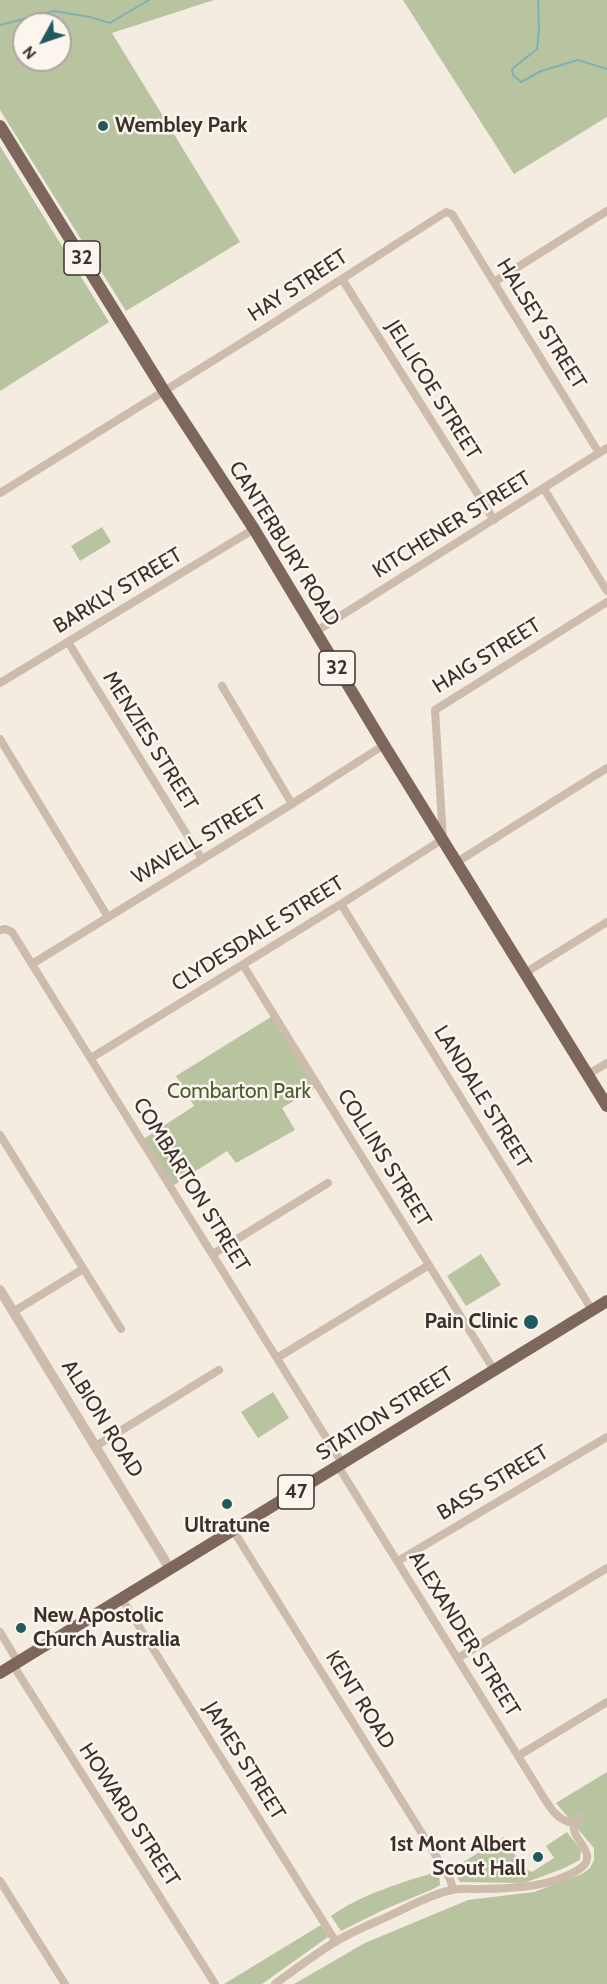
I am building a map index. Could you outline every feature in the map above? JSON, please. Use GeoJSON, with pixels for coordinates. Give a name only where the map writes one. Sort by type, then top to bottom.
{"type":"FeatureCollection","features":[{"type":"Feature","properties":{"kind":"main road","name":"CANTERBURY ROAD"},"geometry":{"type":"LineString","coordinates":[[0,126],[164,391],[254,529],[384,745],[607,1106]]}},
{"type":"Feature","properties":{"kind":"main road","name":"STATION STREET"},"geometry":{"type":"LineString","coordinates":[[0,1673],[607,1301]]}},
{"type":"Feature","properties":{"kind":"street"},"geometry":{"type":"LineString","coordinates":[[494,282],[607,211]]}},
{"type":"Feature","properties":{"kind":"street","name":"HAY STREET"},"geometry":{"type":"LineString","coordinates":[[0,493],[446,212],[452,214]]}},
{"type":"Feature","properties":{"kind":"street","name":"HALSEY STREET"},"geometry":{"type":"LineString","coordinates":[[452,214],[603,451]]}},
{"type":"Feature","properties":{"kind":"street","name":"JELLICOE STREET"},"geometry":{"type":"LineString","coordinates":[[342,279],[494,520]]}},
{"type":"Feature","properties":{"kind":"street","name":"KITCHENER STREET"},"geometry":{"type":"LineString","coordinates":[[315,632],[603,451]]}},
{"type":"Feature","properties":{"kind":"street"},"geometry":{"type":"LineString","coordinates":[[544,489],[607,591]]}},
{"type":"Feature","properties":{"kind":"street","name":"BARKLY STREET"},"geometry":{"type":"LineString","coordinates":[[1,680],[254,529]]}},
{"type":"Feature","properties":{"kind":"street","name":"HAIG STREET"},"geometry":{"type":"LineString","coordinates":[[443,839],[435,710],[607,602]]}},
{"type":"Feature","properties":{"kind":"street","name":"MENZIES STREET"},"geometry":{"type":"LineString","coordinates":[[68,642],[202,859]]}},
{"type":"Feature","properties":{"kind":"street"},"geometry":{"type":"LineString","coordinates":[[222,686],[292,804]]}},
{"type":"Feature","properties":{"kind":"street"},"geometry":{"type":"LineString","coordinates":[[0,739],[108,917]]}},
{"type":"Feature","properties":{"kind":"street","name":"WAVELL STREET"},"geometry":{"type":"LineString","coordinates":[[32,964],[384,745]]}},
{"type":"Feature","properties":{"kind":"street"},"geometry":{"type":"LineString","coordinates":[[457,862],[607,768]]}},
{"type":"Feature","properties":{"kind":"street","name":"CLYDESDALE STREET"},"geometry":{"type":"LineString","coordinates":[[91,1058],[443,839]]}},
{"type":"Feature","properties":{"kind":"street","name":"LANDALE STREET"},"geometry":{"type":"LineString","coordinates":[[341,904],[592,1310]]}},
{"type":"Feature","properties":{"kind":"street"},"geometry":{"type":"LineString","coordinates":[[525,973],[607,922]]}},
{"type":"Feature","properties":{"kind":"street","name":"COMBARTON STREET"},"geometry":{"type":"LineString","coordinates":[[3,929],[12,932],[213,1254],[340,1464]]}},
{"type":"Feature","properties":{"kind":"street","name":"COLLINS STREET"},"geometry":{"type":"LineString","coordinates":[[243,964],[494,1370]]}},
{"type":"Feature","properties":{"kind":"street"},"geometry":{"type":"LineString","coordinates":[[587,1075],[607,1063]]}},
{"type":"Feature","properties":{"kind":"street"},"geometry":{"type":"LineString","coordinates":[[0,1135],[121,1329]]}},
{"type":"Feature","properties":{"kind":"street"},"geometry":{"type":"LineString","coordinates":[[213,1254],[328,1183]]}},
{"type":"Feature","properties":{"kind":"street"},"geometry":{"type":"LineString","coordinates":[[277,1359],[429,1265]]}},
{"type":"Feature","properties":{"kind":"street"},"geometry":{"type":"LineString","coordinates":[[13,1312],[83,1269]]}},
{"type":"Feature","properties":{"kind":"street","name":"ALBION ROAD"},"geometry":{"type":"LineString","coordinates":[[0,1290],[170,1569]]}},
{"type":"Feature","properties":{"kind":"street"},"geometry":{"type":"LineString","coordinates":[[96,1446],[219,1370]]}},
{"type":"Feature","properties":{"kind":"street","name":"BASS STREET"},"geometry":{"type":"LineString","coordinates":[[398,1561],[607,1437]]}},
{"type":"Feature","properties":{"kind":"street","name":"ALEXANDER STREET"},"geometry":{"type":"LineString","coordinates":[[340,1464],[551,1809],[561,1819],[576,1823],[585,1846],[584,1864],[560,1878],[525,1887],[453,1889]]}},
{"type":"Feature","properties":{"kind":"street","name":"KENT ROAD"},"geometry":{"type":"LineString","coordinates":[[233,1530],[450,1879],[453,1889]]}},
{"type":"Feature","properties":{"kind":"street"},"geometry":{"type":"LineString","coordinates":[[458,1658],[607,1568]]}},
{"type":"Feature","properties":{"kind":"street","name":"JAMES STREET"},"geometry":{"type":"LineString","coordinates":[[122,1599],[336,1942]]}},
{"type":"Feature","properties":{"kind":"street","name":"HOWARD STREET"},"geometry":{"type":"LineString","coordinates":[[0,1632],[16,1664],[215,1984]]}},
{"type":"Feature","properties":{"kind":"street"},"geometry":{"type":"LineString","coordinates":[[518,1756],[607,1702]]}},
{"type":"Feature","properties":{"kind":"street"},"geometry":{"type":"LineString","coordinates":[[0,1881],[65,1984]]}},
{"type":"Feature","properties":{"kind":"street"},"geometry":{"type":"LineString","coordinates":[[275,1984],[336,1942],[420,1900],[453,1889]]}},
{"type":"Feature","properties":{"kind":"green space"},"geometry":{"type":"Polygon","coordinates":[[[0,0],[214,0],[112,33],[240,242],[126,311],[0,110],[0,0]]]}},
{"type":"Feature","properties":{"kind":"green space"},"geometry":{"type":"Polygon","coordinates":[[[403,0],[607,0],[607,117],[514,174],[403,0]]]}},
{"type":"Feature","properties":{"kind":"green space"},"geometry":{"type":"Polygon","coordinates":[[[0,146],[109,322],[0,391],[0,146]]]}},
{"type":"Feature","properties":{"kind":"green space"},"geometry":{"type":"Polygon","coordinates":[[[102,527],[111,542],[80,561],[71,546],[102,527]]]}},
{"type":"Feature","properties":{"kind":"green space","name":"Combarton Park"},"geometry":{"type":"Polygon","coordinates":[[[274,1015],[318,1086],[282,1108],[295,1130],[236,1163],[227,1151],[171,1187],[142,1140],[194,1106],[176,1076],[274,1015]]]}},
{"type":"Feature","properties":{"kind":"green space"},"geometry":{"type":"Polygon","coordinates":[[[481,1254],[501,1285],[466,1306],[447,1276],[481,1254]]]}},
{"type":"Feature","properties":{"kind":"green space"},"geometry":{"type":"Polygon","coordinates":[[[273,1392],[289,1418],[258,1438],[241,1412],[273,1392]]]}},
{"type":"Feature","properties":{"kind":"green space"},"geometry":{"type":"Polygon","coordinates":[[[607,1772],[607,1984],[294,1984],[365,1943],[468,1900],[534,1892],[582,1874],[590,1868],[594,1860],[594,1848],[556,1803],[607,1772]]]}},
{"type":"Feature","properties":{"kind":"green space"},"geometry":{"type":"Polygon","coordinates":[[[567,1832],[581,1850],[580,1860],[524,1883],[460,1882],[452,1869],[504,1837],[523,1868],[532,1872],[554,1858],[546,1846],[567,1832]]]}},
{"type":"Feature","properties":{"kind":"green space"},"geometry":{"type":"Polygon","coordinates":[[[439,1871],[440,1885],[341,1931],[331,1916],[370,1895],[439,1871]]]}},
{"type":"Feature","properties":{"kind":"green space"},"geometry":{"type":"Polygon","coordinates":[[[321,1925],[328,1937],[262,1984],[224,1984],[321,1925]]]}},
{"type":"Feature","properties":{"kind":"waterway"},"geometry":{"type":"LineString","coordinates":[[0,25],[54,11],[110,23],[149,0]]}},
{"type":"Feature","properties":{"kind":"waterway"},"geometry":{"type":"LineString","coordinates":[[538,0],[537,49],[512,69],[513,75],[521,82],[541,71],[578,60],[607,69]]}},
{"type":"Feature","properties":{"kind":"place","name":"Wembley Park"},"geometry":{"type":"Point","coordinates":[103,126]}},
{"type":"Feature","properties":{"kind":"place","name":"Pain Clinic"},"geometry":{"type":"Point","coordinates":[531,1322]}},
{"type":"Feature","properties":{"kind":"place","name":"Ultratune"},"geometry":{"type":"Point","coordinates":[227,1504]}},
{"type":"Feature","properties":{"kind":"place","name":"New Apostolic Church Australia"},"geometry":{"type":"Point","coordinates":[21,1628]}},
{"type":"Feature","properties":{"kind":"place","name":"1st Mont Albert Scout Hall"},"geometry":{"type":"Point","coordinates":[538,1857]}}]}
